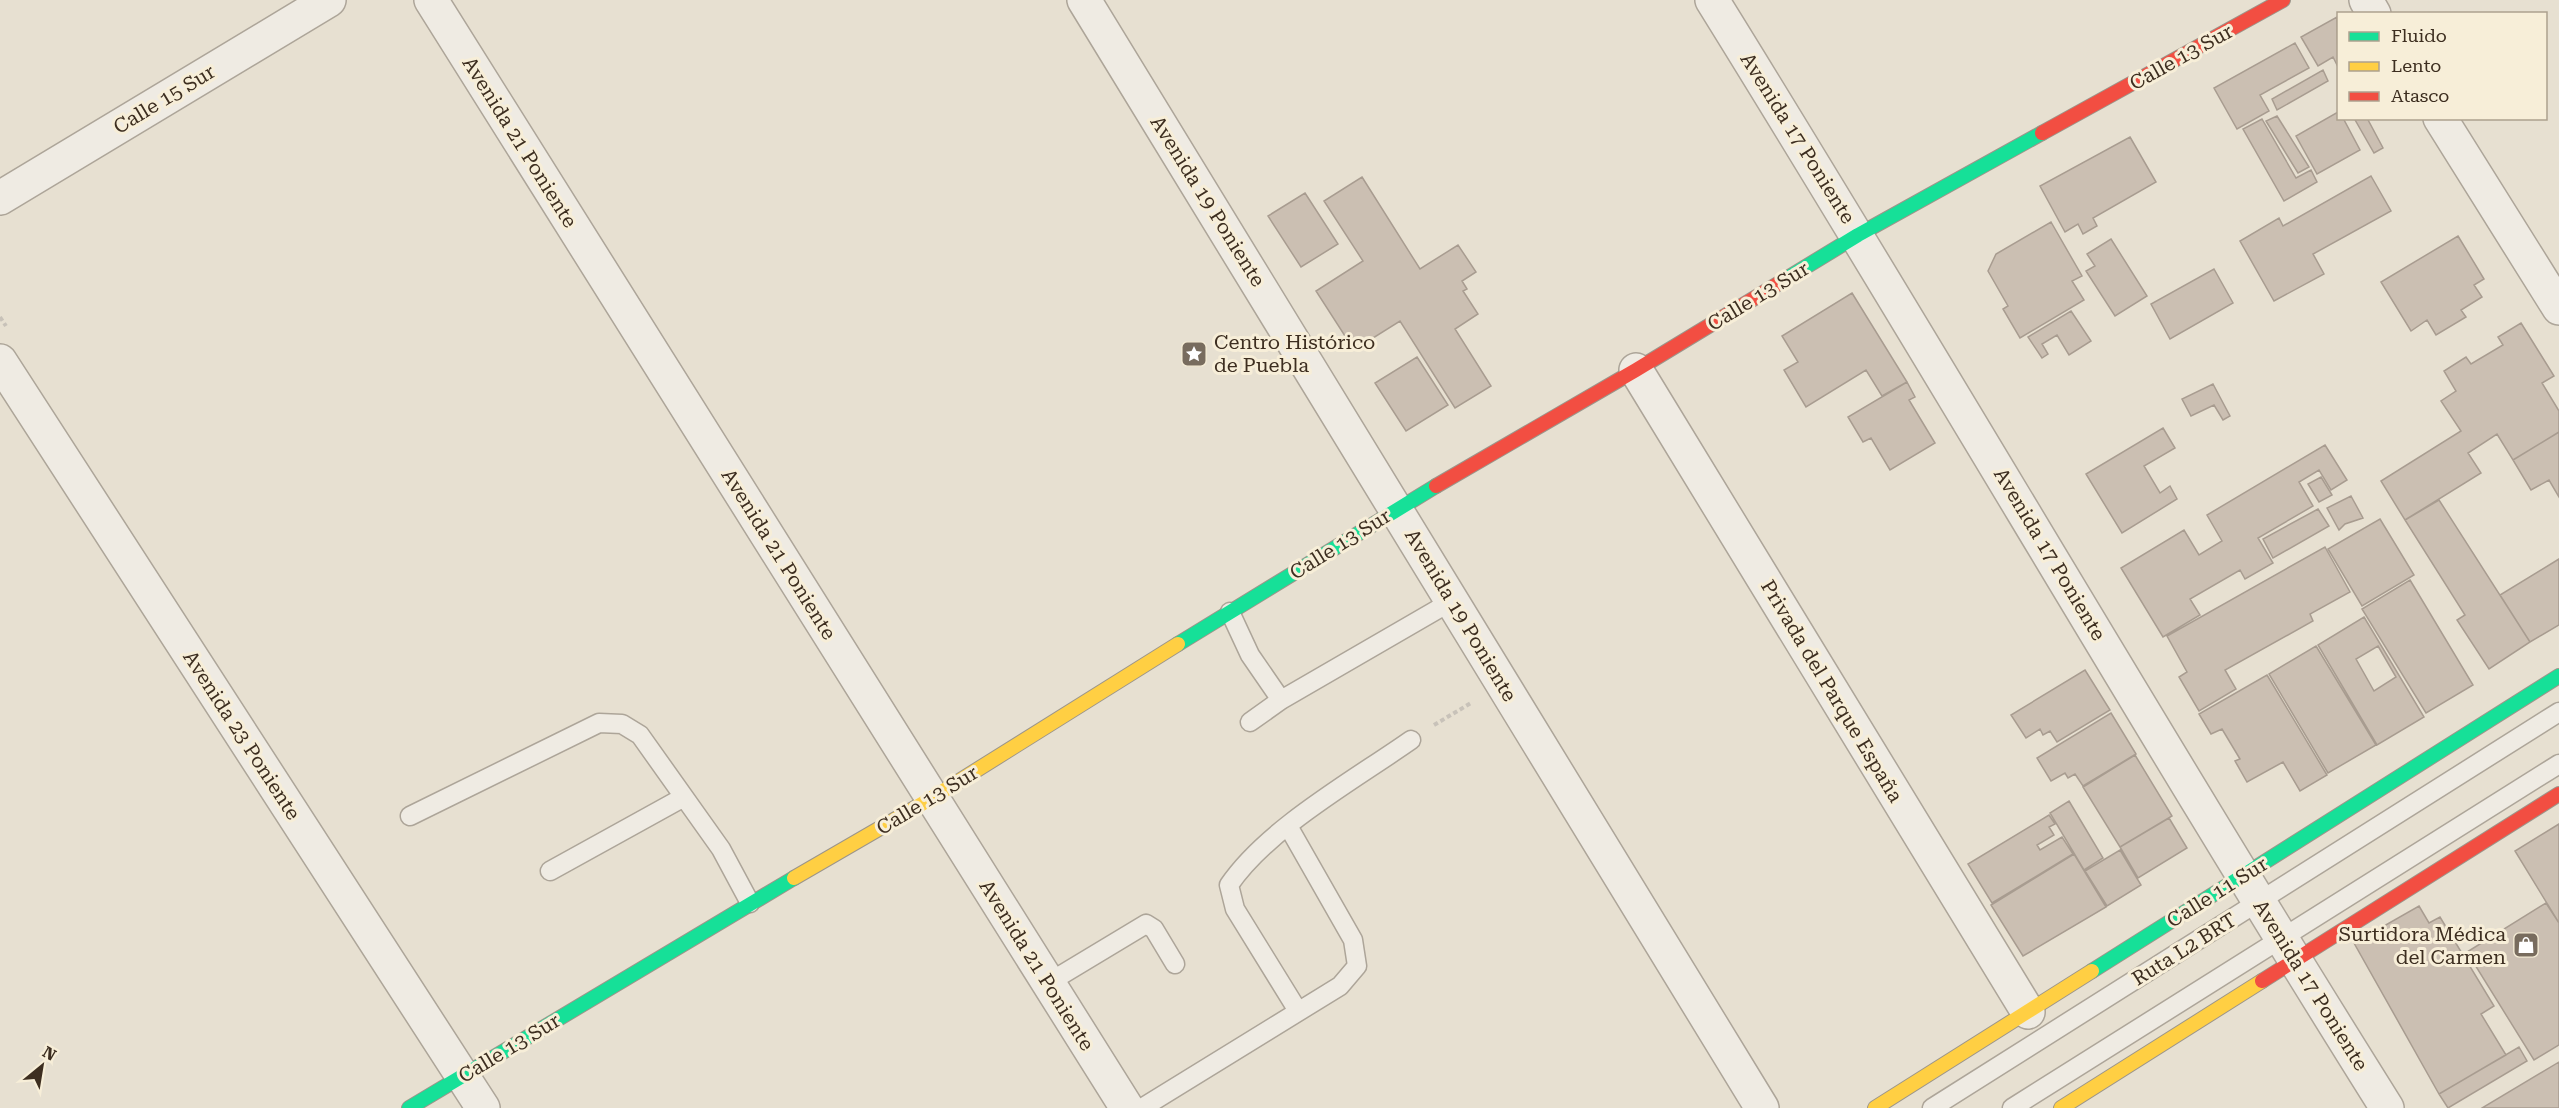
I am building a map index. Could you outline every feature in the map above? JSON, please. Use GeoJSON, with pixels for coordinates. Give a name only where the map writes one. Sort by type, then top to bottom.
{"type":"FeatureCollection","features":[{"type":"Feature","properties":{"kind":"street","name":"Calle 15 Sur"},"geometry":{"type":"LineString","coordinates":[[0,198],[328,0]]}},
{"type":"Feature","properties":{"kind":"street","name":"Avenida 21 Poniente"},"geometry":{"type":"LineString","coordinates":[[430,0],[1127,1108]]}},
{"type":"Feature","properties":{"kind":"street","name":"Avenida 19 Poniente"},"geometry":{"type":"LineString","coordinates":[[1084,0],[1397,508],[1762,1108]]}},
{"type":"Feature","properties":{"kind":"street","name":"Avenida 17 Poniente"},"geometry":{"type":"LineString","coordinates":[[1712,0],[1858,235],[2251,889],[2387,1108]]}},
{"type":"Feature","properties":{"kind":"street","name":"Calle 13 Sur"},"geometry":{"type":"LineString","coordinates":[[409,1108],[750,903],[932,798],[1397,508],[1636,370],[1858,235],[2283,0]]}},
{"type":"Feature","properties":{"kind":"street"},"geometry":{"type":"LineString","coordinates":[[2441,120],[2559,308]]}},
{"type":"Feature","properties":{"kind":"street","name":"Avenida 23 Poniente"},"geometry":{"type":"LineString","coordinates":[[0,361],[483,1108]]}},
{"type":"Feature","properties":{"kind":"street","name":"Privada del Parque España"},"geometry":{"type":"LineString","coordinates":[[1636,370],[2028,1012]]}},
{"type":"Feature","properties":{"kind":"street","name":"Calle 11 Sur"},"geometry":{"type":"LineString","coordinates":[[1875,1108],[2028,1012],[2251,889],[2559,676]]}},
{"type":"Feature","properties":{"kind":"street"},"geometry":{"type":"LineString","coordinates":[[2061,1108],[2288,949],[2559,794]]}},
{"type":"Feature","properties":{"kind":"lane"},"geometry":{"type":"LineString","coordinates":[[1250,722],[1281,700],[1452,601]]}},
{"type":"Feature","properties":{"kind":"lane"},"geometry":{"type":"LineString","coordinates":[[1230,612],[1250,655],[1281,700]]}},
{"type":"Feature","properties":{"kind":"lane","name":"Ruta L2 BRT"},"geometry":{"type":"LineString","coordinates":[[1932,1108],[2251,889],[2559,712]]}},
{"type":"Feature","properties":{"kind":"lane"},"geometry":{"type":"LineString","coordinates":[[410,816],[599,723],[622,723],[640,735],[684,796],[721,849],[750,903]]}},
{"type":"Feature","properties":{"kind":"lane"},"geometry":{"type":"LineString","coordinates":[[1298,1011],[1234,909],[1229,885],[1242,866],[1288,826],[1411,740]]}},
{"type":"Feature","properties":{"kind":"lane"},"geometry":{"type":"LineString","coordinates":[[2012,1108],[2288,949],[2559,764]]}},
{"type":"Feature","properties":{"kind":"lane"},"geometry":{"type":"LineString","coordinates":[[550,871],[684,796]]}},
{"type":"Feature","properties":{"kind":"lane"},"geometry":{"type":"LineString","coordinates":[[1142,1108],[1340,986],[1357,966],[1353,940],[1288,826]]}},
{"type":"Feature","properties":{"kind":"lane"},"geometry":{"type":"LineString","coordinates":[[1048,983],[1146,924],[1154,929],[1175,964]]}},
{"type":"Feature","properties":{"kind":"building"},"geometry":{"type":"Polygon","coordinates":[[[2337,17],[2337,65],[2333,57],[2318,66],[2301,37],[2337,17]]]}},
{"type":"Feature","properties":{"kind":"building"},"geometry":{"type":"Polygon","coordinates":[[[2295,43],[2309,68],[2260,95],[2269,111],[2237,129],[2214,88],[2295,43]]]}},
{"type":"Feature","properties":{"kind":"building"},"geometry":{"type":"Polygon","coordinates":[[[2323,70],[2328,81],[2277,110],[2272,99],[2323,70]]]}},
{"type":"Feature","properties":{"kind":"building"},"geometry":{"type":"Polygon","coordinates":[[[2337,113],[2337,120],[2344,120],[2360,150],[2317,174],[2296,136],[2337,113]]]}},
{"type":"Feature","properties":{"kind":"building"},"geometry":{"type":"Polygon","coordinates":[[[2277,116],[2309,167],[2298,173],[2266,121],[2277,116]]]}},
{"type":"Feature","properties":{"kind":"building"},"geometry":{"type":"Polygon","coordinates":[[[2262,119],[2296,178],[2311,170],[2317,182],[2284,201],[2243,129],[2262,119]]]}},
{"type":"Feature","properties":{"kind":"building"},"geometry":{"type":"Polygon","coordinates":[[[2355,120],[2368,120],[2383,148],[2374,153],[2355,120]]]}},
{"type":"Feature","properties":{"kind":"building"},"geometry":{"type":"Polygon","coordinates":[[[2130,137],[2156,182],[2093,218],[2097,226],[2083,234],[2078,224],[2065,232],[2040,186],[2130,137]]]}},
{"type":"Feature","properties":{"kind":"building"},"geometry":{"type":"Polygon","coordinates":[[[2371,176],[2391,211],[2313,254],[2324,274],[2274,301],[2240,241],[2279,218],[2283,226],[2371,176]]]}},
{"type":"Feature","properties":{"kind":"building"},"geometry":{"type":"Polygon","coordinates":[[[1362,177],[1420,269],[1458,245],[1476,272],[1462,281],[1467,289],[1463,291],[1478,314],[1455,329],[1491,386],[1455,408],[1400,321],[1354,350],[1316,291],[1363,261],[1324,201],[1362,177]]]}},
{"type":"Feature","properties":{"kind":"building"},"geometry":{"type":"Polygon","coordinates":[[[1305,193],[1338,244],[1301,267],[1268,216],[1305,193]]]}},
{"type":"Feature","properties":{"kind":"building"},"geometry":{"type":"Polygon","coordinates":[[[2051,222],[2082,276],[2072,281],[2084,300],[2020,338],[2003,309],[2008,306],[1988,271],[1996,254],[2051,222]]]}},
{"type":"Feature","properties":{"kind":"building"},"geometry":{"type":"Polygon","coordinates":[[[2458,236],[2484,279],[2474,285],[2482,297],[2461,310],[2466,317],[2436,335],[2427,320],[2411,331],[2381,282],[2458,236]]]}},
{"type":"Feature","properties":{"kind":"building"},"geometry":{"type":"Polygon","coordinates":[[[2111,239],[2147,296],[2115,316],[2086,271],[2095,266],[2087,254],[2111,239]]]}},
{"type":"Feature","properties":{"kind":"building"},"geometry":{"type":"Polygon","coordinates":[[[2214,269],[2233,303],[2170,339],[2151,304],[2214,269]]]}},
{"type":"Feature","properties":{"kind":"building"},"geometry":{"type":"Polygon","coordinates":[[[1852,293],[1907,382],[1882,396],[1866,370],[1806,407],[1784,370],[1798,362],[1782,336],[1852,293]]]}},
{"type":"Feature","properties":{"kind":"building"},"geometry":{"type":"Polygon","coordinates":[[[2071,311],[2091,341],[2069,355],[2057,335],[2042,344],[2048,354],[2042,358],[2028,337],[2071,311]]]}},
{"type":"Feature","properties":{"kind":"building"},"geometry":{"type":"Polygon","coordinates":[[[2521,323],[2554,376],[2542,383],[2559,411],[2559,432],[2513,460],[2497,434],[2468,453],[2481,473],[2405,520],[2381,481],[2461,431],[2441,401],[2456,391],[2444,371],[2466,357],[2471,364],[2503,345],[2498,337],[2521,323]]]}},
{"type":"Feature","properties":{"kind":"building"},"geometry":{"type":"Polygon","coordinates":[[[1417,357],[1448,405],[1406,431],[1375,383],[1417,357]]]}},
{"type":"Feature","properties":{"kind":"building"},"geometry":{"type":"Polygon","coordinates":[[[1907,382],[1915,397],[1909,400],[1935,443],[1890,470],[1871,438],[1863,442],[1848,417],[1907,382]]]}},
{"type":"Feature","properties":{"kind":"building"},"geometry":{"type":"Polygon","coordinates":[[[2213,384],[2230,416],[2223,420],[2214,405],[2191,416],[2182,399],[2213,384]]]}},
{"type":"Feature","properties":{"kind":"building"},"geometry":{"type":"Polygon","coordinates":[[[2163,428],[2175,448],[2144,466],[2160,493],[2170,486],[2177,499],[2122,533],[2086,474],[2163,428]]]}},
{"type":"Feature","properties":{"kind":"building"},"geometry":{"type":"Polygon","coordinates":[[[2559,432],[2559,497],[2549,480],[2531,490],[2513,460],[2559,432]]]}},
{"type":"Feature","properties":{"kind":"building"},"geometry":{"type":"Polygon","coordinates":[[[2325,445],[2347,480],[2331,490],[2319,470],[2299,482],[2313,506],[2258,538],[2273,563],[2245,579],[2240,570],[2190,599],[2200,615],[2163,637],[2121,568],[2184,530],[2199,555],[2222,541],[2207,515],[2325,445]]]}},
{"type":"Feature","properties":{"kind":"building"},"geometry":{"type":"Polygon","coordinates":[[[2321,477],[2332,495],[2319,502],[2308,484],[2321,477]]]}},
{"type":"Feature","properties":{"kind":"building"},"geometry":{"type":"Polygon","coordinates":[[[2351,496],[2363,518],[2345,524],[2339,530],[2327,508],[2351,496]]]}},
{"type":"Feature","properties":{"kind":"building"},"geometry":{"type":"Polygon","coordinates":[[[2439,500],[2530,642],[2489,669],[2457,620],[2465,615],[2405,520],[2439,500]]]}},
{"type":"Feature","properties":{"kind":"building"},"geometry":{"type":"Polygon","coordinates":[[[2318,509],[2329,526],[2273,558],[2263,539],[2318,509]]]}},
{"type":"Feature","properties":{"kind":"building"},"geometry":{"type":"Polygon","coordinates":[[[2380,519],[2414,575],[2362,606],[2328,549],[2380,519]]]}},
{"type":"Feature","properties":{"kind":"building"},"geometry":{"type":"Polygon","coordinates":[[[2325,547],[2350,592],[2310,614],[2313,621],[2225,670],[2236,689],[2199,711],[2179,677],[2187,672],[2167,636],[2325,547]]]}},
{"type":"Feature","properties":{"kind":"building"},"geometry":{"type":"Polygon","coordinates":[[[2559,559],[2559,625],[2530,642],[2500,595],[2559,559]]]}},
{"type":"Feature","properties":{"kind":"building"},"geometry":{"type":"Polygon","coordinates":[[[2410,580],[2473,685],[2426,713],[2362,609],[2410,580]]]}},
{"type":"Feature","properties":{"kind":"building"},"geometry":{"type":"Polygon","coordinates":[[[2364,617],[2424,717],[2377,745],[2318,645],[2364,617]],[[2378,646],[2356,659],[2374,691],[2396,677],[2378,646]]]}},
{"type":"Feature","properties":{"kind":"building"},"geometry":{"type":"Polygon","coordinates":[[[2316,646],[2376,745],[2328,773],[2269,674],[2316,646]]]}},
{"type":"Feature","properties":{"kind":"building"},"geometry":{"type":"Polygon","coordinates":[[[2085,670],[2110,710],[2057,742],[2050,731],[2043,735],[2040,729],[2026,738],[2011,715],[2085,670]]]}},
{"type":"Feature","properties":{"kind":"building"},"geometry":{"type":"Polygon","coordinates":[[[2267,675],[2327,775],[2300,791],[2283,762],[2247,782],[2235,761],[2240,759],[2222,729],[2211,734],[2199,714],[2267,675]]]}},
{"type":"Feature","properties":{"kind":"building"},"geometry":{"type":"Polygon","coordinates":[[[2111,713],[2136,754],[2083,786],[2075,774],[2068,778],[2065,773],[2051,781],[2037,758],[2111,713]]]}},
{"type":"Feature","properties":{"kind":"building"},"geometry":{"type":"Polygon","coordinates":[[[2135,755],[2172,816],[2120,847],[2083,787],[2135,755]]]}},
{"type":"Feature","properties":{"kind":"building"},"geometry":{"type":"Polygon","coordinates":[[[2069,801],[2103,858],[2084,870],[2050,813],[2069,801]]]}},
{"type":"Feature","properties":{"kind":"building"},"geometry":{"type":"Polygon","coordinates":[[[2049,815],[2055,824],[2049,827],[2054,835],[2037,845],[2040,850],[2062,837],[2073,854],[1992,903],[1968,864],[2049,815]]]}},
{"type":"Feature","properties":{"kind":"building"},"geometry":{"type":"Polygon","coordinates":[[[2169,818],[2187,848],[2138,878],[2120,847],[2169,818]]]}},
{"type":"Feature","properties":{"kind":"building"},"geometry":{"type":"Polygon","coordinates":[[[2559,824],[2559,923],[2515,851],[2559,824]]]}},
{"type":"Feature","properties":{"kind":"building"},"geometry":{"type":"Polygon","coordinates":[[[2120,850],[2141,885],[2107,906],[2085,871],[2120,850]]]}},
{"type":"Feature","properties":{"kind":"building"},"geometry":{"type":"Polygon","coordinates":[[[2074,854],[2106,907],[2023,956],[1991,905],[2074,854]]]}},
{"type":"Feature","properties":{"kind":"building"},"geometry":{"type":"Polygon","coordinates":[[[2546,903],[2559,923],[2559,1045],[2534,1060],[2467,952],[2546,903]]]}},
{"type":"Feature","properties":{"kind":"building"},"geometry":{"type":"Polygon","coordinates":[[[2419,906],[2429,923],[2440,917],[2494,1006],[2481,1014],[2506,1055],[2439,1094],[2354,943],[2419,906]]]}},
{"type":"Feature","properties":{"kind":"building"},"geometry":{"type":"Polygon","coordinates":[[[2519,1047],[2527,1061],[2448,1108],[2439,1094],[2519,1047]]]}},
{"type":"Feature","properties":{"kind":"building"},"geometry":{"type":"Polygon","coordinates":[[[2559,1062],[2559,1108],[2482,1108],[2559,1062]]]}},
{"type":"Feature","properties":{"kind":"traffic: fast"},"geometry":{"type":"LineString","coordinates":[[1781,282],[1858,235],[2042,133]]}},
{"type":"Feature","properties":{"kind":"traffic: fast"},"geometry":{"type":"LineString","coordinates":[[1178,644],[1436,486]]}},
{"type":"Feature","properties":{"kind":"traffic: fast"},"geometry":{"type":"LineString","coordinates":[[2092,971],[2559,676]]}},
{"type":"Feature","properties":{"kind":"traffic: fast"},"geometry":{"type":"LineString","coordinates":[[409,1108],[794,878]]}},
{"type":"Feature","properties":{"kind":"traffic: slow"},"geometry":{"type":"LineString","coordinates":[[794,878],[932,798],[1178,644]]}},
{"type":"Feature","properties":{"kind":"traffic: slow"},"geometry":{"type":"LineString","coordinates":[[1875,1108],[2092,971]]}},
{"type":"Feature","properties":{"kind":"traffic: slow"},"geometry":{"type":"LineString","coordinates":[[2061,1108],[2262,981]]}},
{"type":"Feature","properties":{"kind":"traffic: jam"},"geometry":{"type":"LineString","coordinates":[[2042,133],[2283,0]]}},
{"type":"Feature","properties":{"kind":"traffic: jam"},"geometry":{"type":"LineString","coordinates":[[1436,486],[1636,370],[1781,282]]}},
{"type":"Feature","properties":{"kind":"traffic: jam"},"geometry":{"type":"LineString","coordinates":[[2262,981],[2559,794]]}},
{"type":"Feature","properties":{"kind":"place","name":"Centro Histórico de Puebla"},"geometry":{"type":"Point","coordinates":[1194,354]}},
{"type":"Feature","properties":{"kind":"place","name":"Surtidora Médica del Carmen"},"geometry":{"type":"Point","coordinates":[2526,945]}}]}
